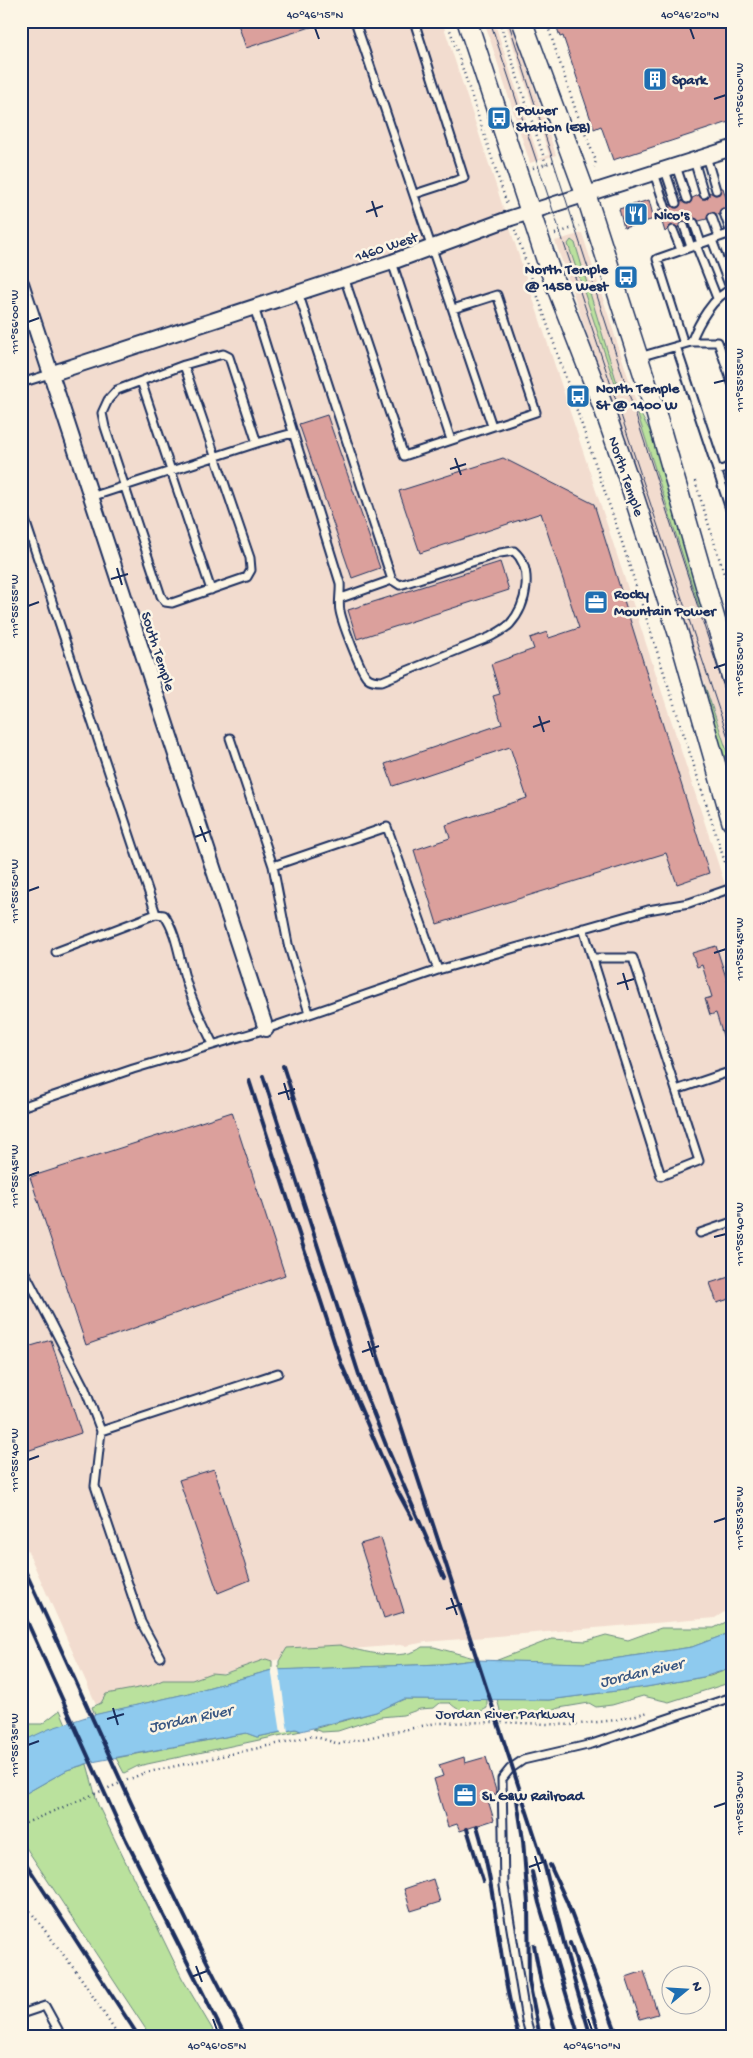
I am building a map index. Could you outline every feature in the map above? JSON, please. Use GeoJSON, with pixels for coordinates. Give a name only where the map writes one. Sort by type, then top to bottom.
{"type":"FeatureCollection","features":[{"type":"Feature","properties":{"kind":"main road","name":"North Temple"},"geometry":{"type":"LineString","coordinates":[[467,21],[530,212],[628,478],[680,639],[732,822]]}},
{"type":"Feature","properties":{"kind":"main road"},"geometry":{"type":"LineString","coordinates":[[522,21],[586,195],[655,410],[727,645],[732,678]]}},
{"type":"Feature","properties":{"kind":"street","name":"1460 West"},"geometry":{"type":"LineString","coordinates":[[50,374],[392,262],[530,212],[732,148]]}},
{"type":"Feature","properties":{"kind":"street","name":"South Temple"},"geometry":{"type":"LineString","coordinates":[[22,291],[266,1028]]}},
{"type":"Feature","properties":{"kind":"lane"},"geometry":{"type":"LineString","coordinates":[[355,21],[433,246],[492,426]]}},
{"type":"Feature","properties":{"kind":"lane"},"geometry":{"type":"LineString","coordinates":[[414,21],[464,178],[415,194]]}},
{"type":"Feature","properties":{"kind":"lane"},"geometry":{"type":"LineString","coordinates":[[700,158],[716,190]]}},
{"type":"Feature","properties":{"kind":"lane"},"geometry":{"type":"LineString","coordinates":[[700,158],[704,194]]}},
{"type":"Feature","properties":{"kind":"lane"},"geometry":{"type":"LineString","coordinates":[[665,170],[687,199]]}},
{"type":"Feature","properties":{"kind":"lane"},"geometry":{"type":"LineString","coordinates":[[665,170],[676,203]]}},
{"type":"Feature","properties":{"kind":"lane"},"geometry":{"type":"LineString","coordinates":[[665,170],[665,206]]}},
{"type":"Feature","properties":{"kind":"lane"},"geometry":{"type":"LineString","coordinates":[[688,343],[657,259],[731,235],[724,213]]}},
{"type":"Feature","properties":{"kind":"lane"},"geometry":{"type":"LineString","coordinates":[[688,343],[717,298],[732,290],[716,239],[712,217]]}},
{"type":"Feature","properties":{"kind":"lane"},"geometry":{"type":"LineString","coordinates":[[694,223],[696,245]]}},
{"type":"Feature","properties":{"kind":"lane"},"geometry":{"type":"LineString","coordinates":[[684,226],[696,245],[717,298]]}},
{"type":"Feature","properties":{"kind":"lane"},"geometry":{"type":"LineString","coordinates":[[673,230],[681,250]]}},
{"type":"Feature","properties":{"kind":"lane"},"geometry":{"type":"LineString","coordinates":[[392,262],[451,440]]}},
{"type":"Feature","properties":{"kind":"lane"},"geometry":{"type":"LineString","coordinates":[[344,277],[404,456],[536,412],[497,295],[453,309]]}},
{"type":"Feature","properties":{"kind":"lane"},"geometry":{"type":"LineString","coordinates":[[254,307],[340,583],[341,598],[339,609],[359,663],[368,678],[382,681],[505,628],[511,623],[522,605],[526,586],[526,571],[520,557],[514,551],[500,553],[400,585],[392,580],[298,292]]}},
{"type":"Feature","properties":{"kind":"lane"},"geometry":{"type":"LineString","coordinates":[[638,357],[688,343],[718,342],[732,383]]}},
{"type":"Feature","properties":{"kind":"lane"},"geometry":{"type":"LineString","coordinates":[[676,346],[732,516]]}},
{"type":"Feature","properties":{"kind":"lane"},"geometry":{"type":"LineString","coordinates":[[184,365],[250,558],[251,570],[247,577],[172,603],[165,602],[161,596],[105,427],[102,413],[108,400],[117,390],[184,365],[223,354],[229,357],[256,443]]}},
{"type":"Feature","properties":{"kind":"lane"},"geometry":{"type":"LineString","coordinates":[[21,383],[50,374]]}},
{"type":"Feature","properties":{"kind":"lane"},"geometry":{"type":"LineString","coordinates":[[141,381],[211,590]]}},
{"type":"Feature","properties":{"kind":"lane"},"geometry":{"type":"LineString","coordinates":[[91,497],[293,432]]}},
{"type":"Feature","properties":{"kind":"lane"},"geometry":{"type":"LineString","coordinates":[[718,471],[732,466]]}},
{"type":"Feature","properties":{"kind":"lane"},"geometry":{"type":"LineString","coordinates":[[21,508],[156,914]]}},
{"type":"Feature","properties":{"kind":"lane"},"geometry":{"type":"LineString","coordinates":[[341,598],[392,580]]}},
{"type":"Feature","properties":{"kind":"lane"},"geometry":{"type":"LineString","coordinates":[[230,738],[273,866],[288,944],[309,1013]]}},
{"type":"Feature","properties":{"kind":"lane"},"geometry":{"type":"LineString","coordinates":[[273,866],[387,828],[438,970]]}},
{"type":"Feature","properties":{"kind":"lane"},"geometry":{"type":"LineString","coordinates":[[21,1107],[438,970],[648,910],[690,903],[732,888]]}},
{"type":"Feature","properties":{"kind":"lane"},"geometry":{"type":"LineString","coordinates":[[56,952],[156,914],[164,915],[168,921],[186,982],[213,1044]]}},
{"type":"Feature","properties":{"kind":"lane"},"geometry":{"type":"LineString","coordinates":[[583,928],[661,1176],[699,1161],[633,958],[593,958]]}},
{"type":"Feature","properties":{"kind":"lane"},"geometry":{"type":"LineString","coordinates":[[676,1090],[732,1071]]}},
{"type":"Feature","properties":{"kind":"lane"},"geometry":{"type":"LineString","coordinates":[[700,1233],[732,1222]]}},
{"type":"Feature","properties":{"kind":"lane"},"geometry":{"type":"LineString","coordinates":[[21,1265],[85,1389],[101,1431],[95,1486],[141,1622],[160,1656]]}},
{"type":"Feature","properties":{"kind":"lane"},"geometry":{"type":"LineString","coordinates":[[101,1431],[278,1373]]}},
{"type":"Feature","properties":{"kind":"lane"},"geometry":{"type":"LineString","coordinates":[[531,2037],[526,2020],[504,1886],[502,1779],[510,1769],[523,1760],[592,1744],[732,1697]]}},
{"type":"Feature","properties":{"kind":"lane"},"geometry":{"type":"LineString","coordinates":[[21,2014],[45,2006],[62,2037]]}},
{"type":"Feature","properties":{"kind":"path"},"geometry":{"type":"LineString","coordinates":[[447,21],[504,194]]}},
{"type":"Feature","properties":{"kind":"path"},"geometry":{"type":"LineString","coordinates":[[499,21],[548,164],[540,166]]}},
{"type":"Feature","properties":{"kind":"path"},"geometry":{"type":"LineString","coordinates":[[546,21],[576,111],[596,160],[594,168]]}},
{"type":"Feature","properties":{"kind":"path"},"geometry":{"type":"LineString","coordinates":[[561,232],[572,228]]}},
{"type":"Feature","properties":{"kind":"path"},"geometry":{"type":"LineString","coordinates":[[520,242],[619,533],[732,884]]}},
{"type":"Feature","properties":{"kind":"path","name":"Jordan River Parkway"},"geometry":{"type":"LineString","coordinates":[[21,1825],[144,1773],[313,1736],[339,1744],[436,1723],[483,1722],[570,1725],[616,1720],[653,1711]]}},
{"type":"Feature","properties":{"kind":"path"},"geometry":{"type":"LineString","coordinates":[[21,1899],[81,1978],[118,2037]]}},
{"type":"Feature","properties":{"kind":"shaded area"},"geometry":{"type":"Polygon","coordinates":[[[21,21],[442,21],[732,906],[732,1607],[715,1618],[426,1642],[405,1646],[304,1653],[96,1704],[21,1536],[21,21]]]}},
{"type":"Feature","properties":{"kind":"shaded area"},"geometry":{"type":"Polygon","coordinates":[[[484,21],[494,21],[539,159],[549,155],[505,21],[512,21],[556,155],[530,163],[484,21]]]}},
{"type":"Feature","properties":{"kind":"shaded area"},"geometry":{"type":"Polygon","coordinates":[[[582,233],[639,411],[637,412],[732,706],[732,766],[643,497],[555,241],[582,233]],[[573,240],[617,383],[575,243],[573,240]]]}},
{"type":"Feature","properties":{"kind":"shaded area"},"geometry":{"type":"Polygon","coordinates":[[[732,2028],[732,2037],[705,2037],[732,2028]]]}},
{"type":"Feature","properties":{"kind":"green space"},"geometry":{"type":"Polygon","coordinates":[[[571,240],[575,243],[617,383],[615,384],[568,244],[571,240]]]}},
{"type":"Feature","properties":{"kind":"green space"},"geometry":{"type":"Polygon","coordinates":[[[639,411],[657,444],[702,609],[700,610],[637,412],[639,411]]]}},
{"type":"Feature","properties":{"kind":"green space"},"geometry":{"type":"Polygon","coordinates":[[[705,686],[732,766],[732,781],[726,774],[702,687],[705,686]]]}},
{"type":"Feature","properties":{"kind":"green space"},"geometry":{"type":"Polygon","coordinates":[[[732,1619],[732,1632],[692,1647],[586,1663],[495,1661],[552,1639],[586,1641],[606,1635],[628,1640],[661,1628],[714,1628],[732,1619]]]}},
{"type":"Feature","properties":{"kind":"green space"},"geometry":{"type":"Polygon","coordinates":[[[340,1645],[370,1653],[394,1655],[414,1652],[422,1647],[434,1647],[474,1658],[474,1660],[442,1664],[279,1670],[279,1661],[287,1648],[340,1645]]]}},
{"type":"Feature","properties":{"kind":"green space"},"geometry":{"type":"Polygon","coordinates":[[[266,1659],[272,1661],[272,1670],[185,1694],[95,1715],[92,1707],[101,1703],[106,1694],[149,1686],[163,1680],[192,1680],[211,1673],[223,1674],[266,1659]]]}},
{"type":"Feature","properties":{"kind":"green space"},"geometry":{"type":"Polygon","coordinates":[[[732,1668],[732,1682],[669,1702],[643,1696],[612,1705],[596,1707],[589,1703],[559,1708],[523,1719],[501,1714],[497,1699],[549,1700],[710,1676],[732,1668]]]}},
{"type":"Feature","properties":{"kind":"green space"},"geometry":{"type":"Polygon","coordinates":[[[404,1699],[487,1699],[487,1708],[482,1711],[468,1713],[459,1710],[450,1703],[440,1703],[434,1708],[420,1709],[403,1715],[380,1717],[338,1731],[322,1732],[313,1729],[376,1712],[404,1699]]]}},
{"type":"Feature","properties":{"kind":"green space"},"geometry":{"type":"Polygon","coordinates":[[[60,1710],[66,1724],[21,1742],[21,1727],[30,1724],[42,1724],[60,1710]]]}},
{"type":"Feature","properties":{"kind":"green space"},"geometry":{"type":"Polygon","coordinates":[[[296,1729],[301,1731],[138,1766],[124,1773],[116,1758],[246,1733],[257,1737],[296,1729]]]}},
{"type":"Feature","properties":{"kind":"green space"},"geometry":{"type":"Polygon","coordinates":[[[87,1764],[98,1805],[182,1978],[217,2037],[151,2037],[21,1840],[21,1796],[67,1770],[87,1764]]]}},
{"type":"Feature","properties":{"kind":"water","name":"Jordan River"},"geometry":{"type":"Polygon","coordinates":[[[732,1632],[732,1668],[703,1677],[549,1700],[404,1699],[376,1712],[301,1731],[296,1729],[257,1737],[246,1733],[92,1762],[67,1770],[21,1796],[21,1742],[49,1729],[89,1716],[185,1694],[272,1670],[442,1664],[474,1660],[586,1663],[692,1647],[732,1632]]]}},
{"type":"Feature","properties":{"kind":"pier"},"geometry":{"type":"Polygon","coordinates":[[[279,1667],[288,1732],[281,1733],[271,1668],[279,1667]]]}},
{"type":"Feature","properties":{"kind":"building"},"geometry":{"type":"Polygon","coordinates":[[[237,21],[320,21],[320,24],[246,48],[237,21]]]}},
{"type":"Feature","properties":{"kind":"building","name":"Spark"},"geometry":{"type":"Polygon","coordinates":[[[555,21],[732,21],[732,121],[613,160],[601,126],[594,129],[563,36],[560,37],[555,21]]]}},
{"type":"Feature","properties":{"kind":"building"},"geometry":{"type":"Polygon","coordinates":[[[721,188],[723,188],[730,211],[723,208],[720,210],[719,215],[711,212],[708,214],[707,219],[699,221],[694,218],[690,219],[689,224],[683,221],[680,223],[679,228],[672,225],[665,232],[658,209],[666,211],[671,204],[677,208],[680,206],[681,201],[688,204],[692,198],[699,195],[702,199],[706,199],[709,196],[709,192],[715,195],[719,194],[721,188]]]}},
{"type":"Feature","properties":{"kind":"building","name":"Nico's"},"geometry":{"type":"Polygon","coordinates":[[[649,200],[654,219],[624,228],[619,209],[649,200]]]}},
{"type":"Feature","properties":{"kind":"building"},"geometry":{"type":"Polygon","coordinates":[[[327,415],[380,568],[352,578],[299,424],[327,415]]]}},
{"type":"Feature","properties":{"kind":"building"},"geometry":{"type":"Polygon","coordinates":[[[503,458],[594,504],[709,873],[677,884],[666,853],[437,924],[414,850],[450,838],[446,825],[527,798],[510,747],[393,786],[385,764],[502,724],[493,696],[500,694],[491,664],[534,649],[530,638],[547,632],[549,638],[579,628],[541,513],[420,553],[399,491],[503,458]]]}},
{"type":"Feature","properties":{"kind":"building"},"geometry":{"type":"Polygon","coordinates":[[[500,562],[509,590],[357,639],[348,610],[500,562]]]}},
{"type":"Feature","properties":{"kind":"building"},"geometry":{"type":"Polygon","coordinates":[[[716,946],[732,996],[732,1054],[729,1055],[716,1013],[710,1015],[705,999],[712,997],[702,965],[697,967],[692,953],[716,946]]]}},
{"type":"Feature","properties":{"kind":"building"},"geometry":{"type":"Polygon","coordinates":[[[232,1112],[285,1275],[86,1345],[30,1177],[232,1112]]]}},
{"type":"Feature","properties":{"kind":"building"},"geometry":{"type":"Polygon","coordinates":[[[732,1276],[732,1298],[717,1303],[710,1283],[732,1276]]]}},
{"type":"Feature","properties":{"kind":"building"},"geometry":{"type":"Polygon","coordinates":[[[51,1340],[81,1433],[27,1451],[21,1435],[21,1349],[51,1340]]]}},
{"type":"Feature","properties":{"kind":"building"},"geometry":{"type":"Polygon","coordinates":[[[214,1469],[250,1580],[218,1593],[179,1480],[214,1469]]]}},
{"type":"Feature","properties":{"kind":"building"},"geometry":{"type":"Polygon","coordinates":[[[381,1538],[404,1612],[384,1618],[360,1544],[381,1538]]]}},
{"type":"Feature","properties":{"kind":"building","name":"SL G&W Railroad"},"geometry":{"type":"Polygon","coordinates":[[[464,1757],[465,1763],[486,1757],[497,1794],[487,1797],[494,1820],[460,1831],[457,1824],[448,1827],[434,1779],[443,1776],[439,1765],[464,1757]]]}},
{"type":"Feature","properties":{"kind":"building"},"geometry":{"type":"Polygon","coordinates":[[[433,1879],[440,1902],[411,1911],[404,1889],[433,1879]]]}},
{"type":"Feature","properties":{"kind":"building"},"geometry":{"type":"Polygon","coordinates":[[[644,1971],[658,2014],[640,2019],[626,1977],[644,1971]]]}},
{"type":"Feature","properties":{"kind":"tram line"},"geometry":{"type":"LineString","coordinates":[[490,21],[732,749]]}},
{"type":"Feature","properties":{"kind":"tram line"},"geometry":{"type":"LineString","coordinates":[[508,21],[732,712]]}},
{"type":"Feature","properties":{"kind":"railway"},"geometry":{"type":"LineString","coordinates":[[283,1066],[545,1867],[568,1959],[591,2037]]}},
{"type":"Feature","properties":{"kind":"railway"},"geometry":{"type":"LineString","coordinates":[[263,1076],[363,1387],[444,1578]]}},
{"type":"Feature","properties":{"kind":"railway"},"geometry":{"type":"LineString","coordinates":[[249,1080],[341,1363],[392,1481],[412,1518]]}},
{"type":"Feature","properties":{"kind":"railway"},"geometry":{"type":"LineString","coordinates":[[21,1562],[158,1861],[246,2037]]}},
{"type":"Feature","properties":{"kind":"railway"},"geometry":{"type":"LineString","coordinates":[[21,1608],[126,1840],[225,2037]]}},
{"type":"Feature","properties":{"kind":"railway"},"geometry":{"type":"LineString","coordinates":[[517,1800],[523,1840],[528,1903],[529,1981],[540,2037]]}},
{"type":"Feature","properties":{"kind":"railway"},"geometry":{"type":"LineString","coordinates":[[477,1826],[484,1852],[512,2011],[519,2037]]}},
{"type":"Feature","properties":{"kind":"railway"},"geometry":{"type":"LineString","coordinates":[[467,1829],[483,1881]]}},
{"type":"Feature","properties":{"kind":"railway"},"geometry":{"type":"LineString","coordinates":[[21,1856],[139,2037]]}},
{"type":"Feature","properties":{"kind":"railway"},"geometry":{"type":"LineString","coordinates":[[550,1865],[567,1902],[618,2037]]}},
{"type":"Feature","properties":{"kind":"railway"},"geometry":{"type":"LineString","coordinates":[[532,1872],[539,1903],[579,2037]]}},
{"type":"Feature","properties":{"kind":"railway"},"geometry":{"type":"LineString","coordinates":[[570,1943],[601,2037]]}},
{"type":"Feature","properties":{"kind":"railway"},"geometry":{"type":"LineString","coordinates":[[534,1945],[541,1983],[557,2037]]}},
{"type":"Feature","properties":{"kind":"place","name":"Spark"},"geometry":{"type":"Point","coordinates":[655,79]}},
{"type":"Feature","properties":{"kind":"place","name":"Power Station (EB)"},"geometry":{"type":"Point","coordinates":[499,118]}},
{"type":"Feature","properties":{"kind":"place","name":"Nico's"},"geometry":{"type":"Point","coordinates":[636,214]}},
{"type":"Feature","properties":{"kind":"place","name":"North Temple @ 1458 West"},"geometry":{"type":"Point","coordinates":[626,277]}},
{"type":"Feature","properties":{"kind":"place","name":"North Temple St @ 1400 W"},"geometry":{"type":"Point","coordinates":[578,396]}},
{"type":"Feature","properties":{"kind":"place","name":"Rocky Mountain Power"},"geometry":{"type":"Point","coordinates":[596,602]}},
{"type":"Feature","properties":{"kind":"place","name":"SL G&W Railroad"},"geometry":{"type":"Point","coordinates":[465,1795]}}]}
